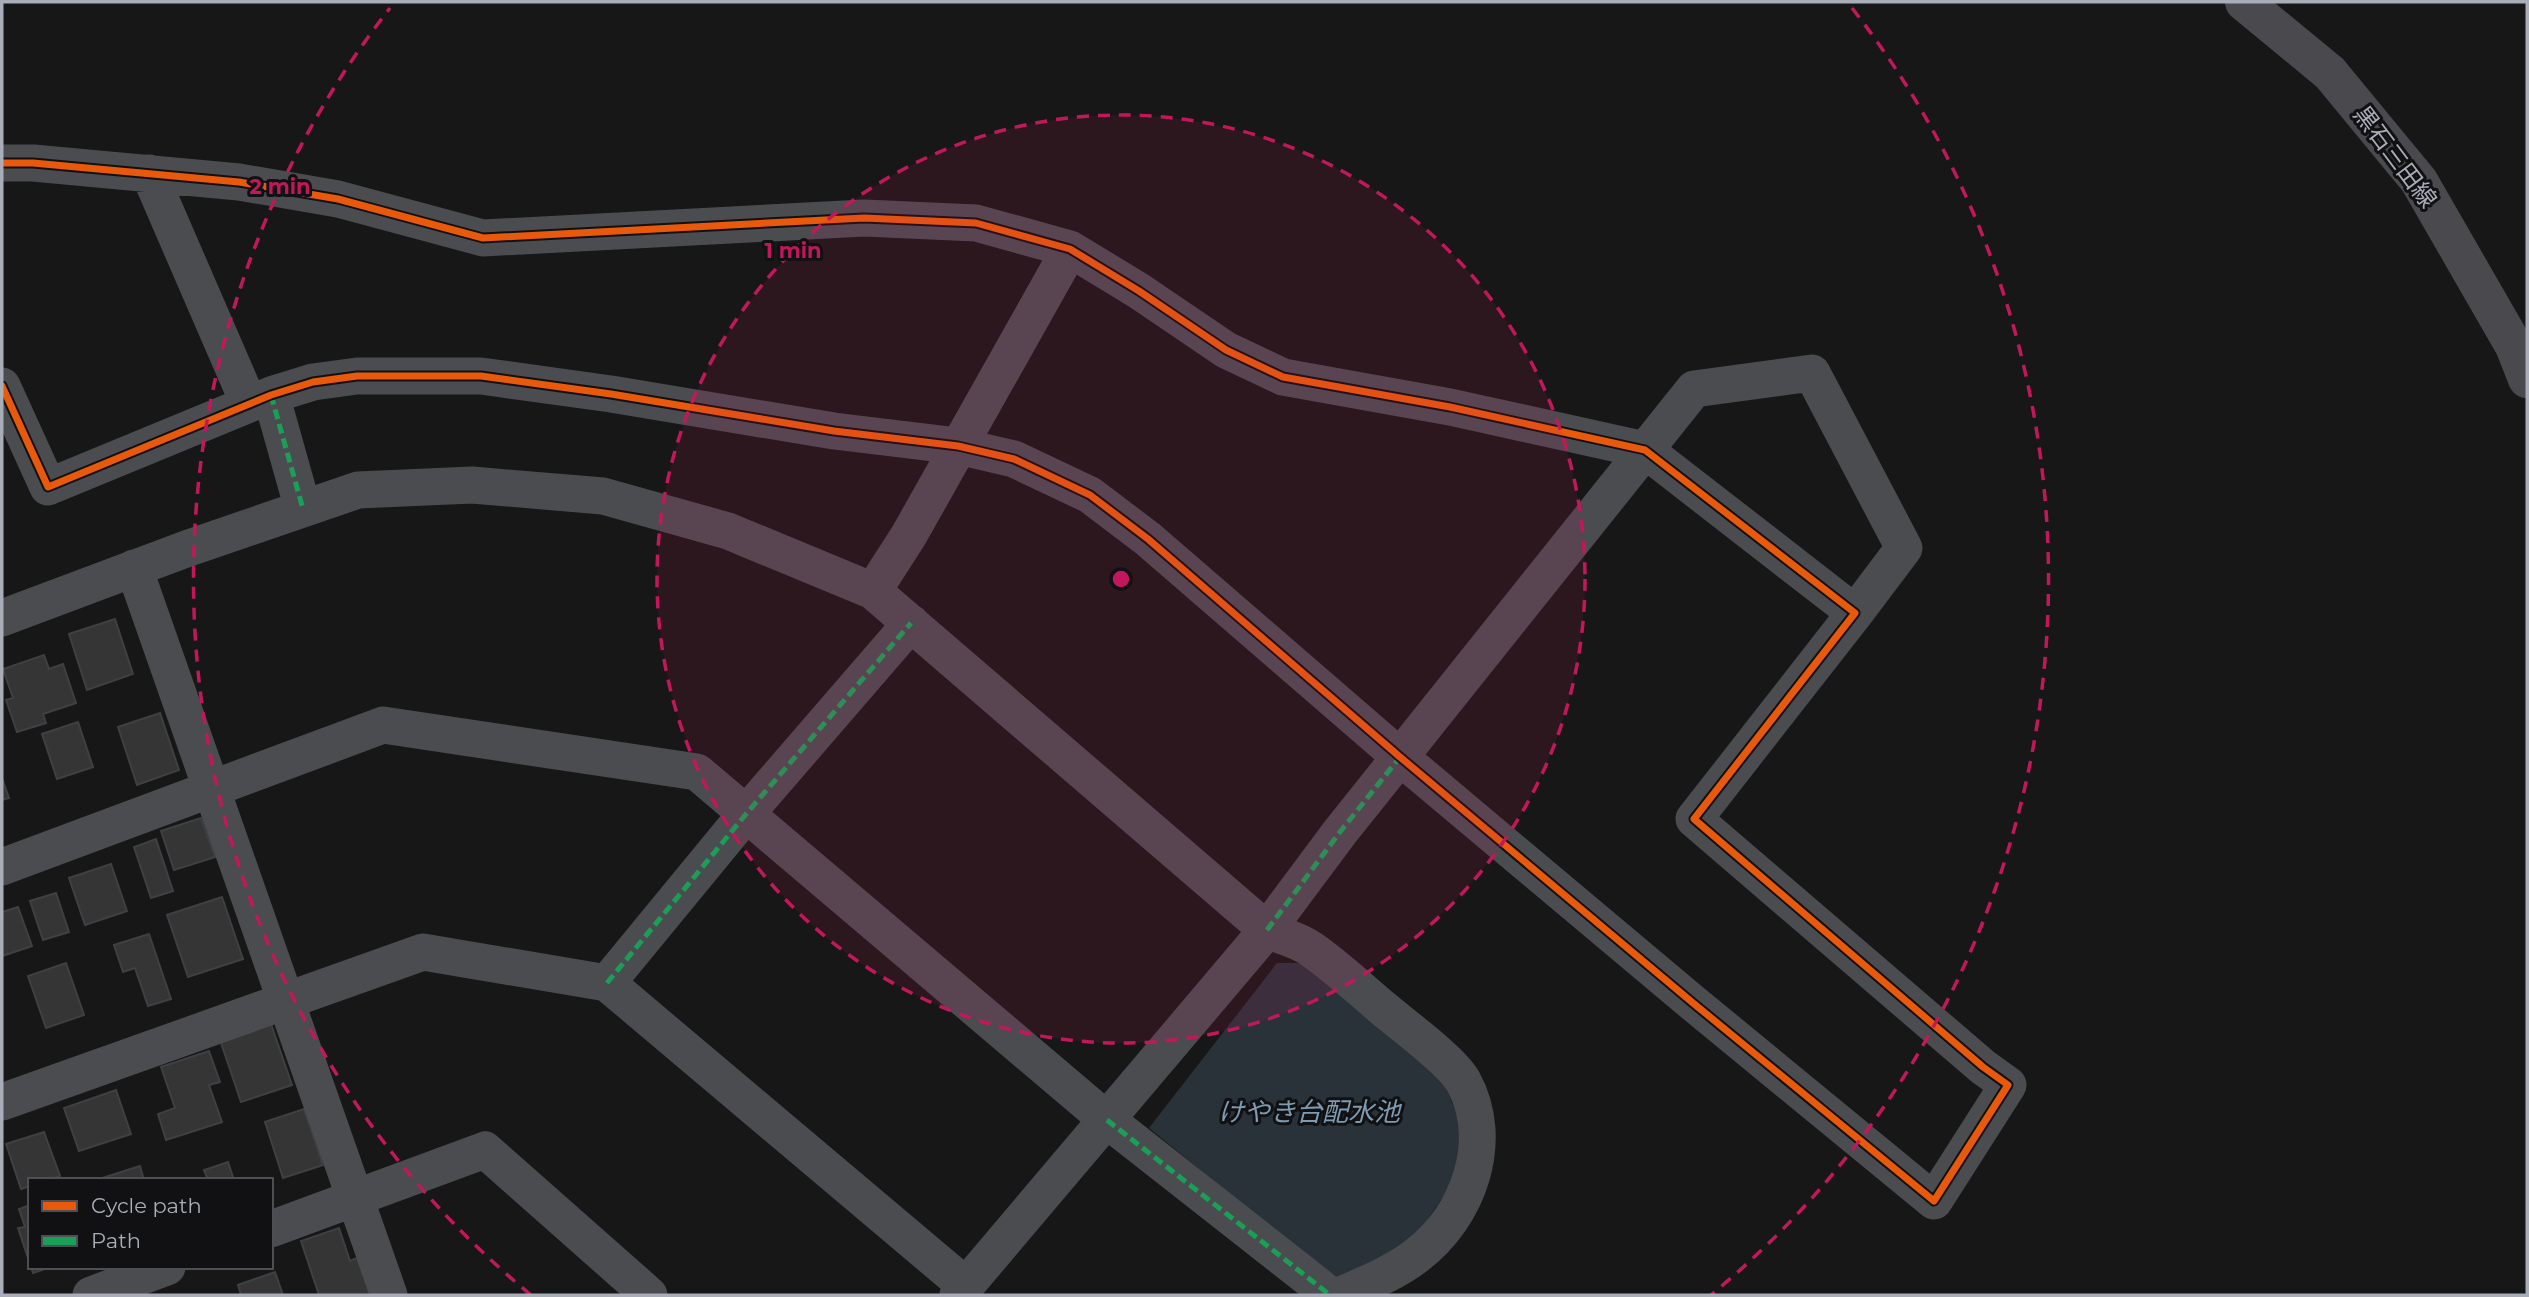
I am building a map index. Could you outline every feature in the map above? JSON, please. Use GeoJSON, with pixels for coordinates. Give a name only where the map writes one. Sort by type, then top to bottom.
{"type":"FeatureCollection","features":[{"type":"Feature","properties":{"kind":"main road","name":"黒石三田線"},"geometry":{"type":"LineString","coordinates":[[2244,2],[2330,73],[2419,181],[2514,346],[2527,379]]}},
{"type":"Feature","properties":{"kind":"street"},"geometry":{"type":"LineString","coordinates":[[2,163],[33,163],[239,182],[338,199],[483,238],[864,218],[976,223],[1070,250],[1139,290],[1226,350],[1283,377],[1450,407],[1645,450],[1855,613]]}},
{"type":"Feature","properties":{"kind":"street"},"geometry":{"type":"LineString","coordinates":[[149,173],[260,400],[303,509]]}},
{"type":"Feature","properties":{"kind":"street"},"geometry":{"type":"LineString","coordinates":[[873,591],[909,535],[1070,250]]}},
{"type":"Feature","properties":{"kind":"street"},"geometry":{"type":"LineString","coordinates":[[2,386],[48,487],[260,400],[313,382],[357,376],[481,376],[611,394],[834,432],[958,446],[1014,459],[1090,495],[1148,539],[1400,757],[1934,1201],[2008,1085],[1983,1067],[1694,819],[1904,548],[1812,373],[1694,389],[1645,450],[1400,757],[1340,832],[1267,930],[962,1291],[607,983],[424,952],[2,1102]]}},
{"type":"Feature","properties":{"kind":"street"},"geometry":{"type":"LineString","coordinates":[[2,618],[134,568],[358,490],[472,485],[603,496],[728,530],[873,591],[1267,930],[1310,947],[1434,1051],[1462,1080],[1476,1118],[1477,1154],[1467,1193],[1448,1225],[1417,1256],[1380,1278],[1341,1295]]}},
{"type":"Feature","properties":{"kind":"street"},"geometry":{"type":"LineString","coordinates":[[134,568],[389,1295]]}},
{"type":"Feature","properties":{"kind":"street"},"geometry":{"type":"LineString","coordinates":[[607,983],[746,814],[911,623]]}},
{"type":"Feature","properties":{"kind":"street"},"geometry":{"type":"LineString","coordinates":[[2,867],[383,725],[697,772],[1107,1119],[1330,1295]]}},
{"type":"Feature","properties":{"kind":"street"},"geometry":{"type":"LineString","coordinates":[[273,1228],[485,1150],[649,1295]]}},
{"type":"Feature","properties":{"kind":"street"},"geometry":{"type":"LineString","coordinates":[[91,1295],[162,1269]]}},
{"type":"Feature","properties":{"kind":"water","name":"けやき台配水池"},"geometry":{"type":"Polygon","coordinates":[[[1277,963],[1307,963],[1442,1078],[1462,1127],[1457,1176],[1415,1238],[1340,1279],[1149,1128],[1277,963]]]}},
{"type":"Feature","properties":{"kind":"building"},"geometry":{"type":"Polygon","coordinates":[[[115,619],[133,674],[87,690],[69,634],[115,619]]]}},
{"type":"Feature","properties":{"kind":"building"},"geometry":{"type":"Polygon","coordinates":[[[44,655],[49,669],[63,664],[76,703],[43,714],[46,723],[17,732],[6,700],[13,698],[3,669],[44,655]]]}},
{"type":"Feature","properties":{"kind":"building"},"geometry":{"type":"Polygon","coordinates":[[[160,713],[179,770],[137,785],[118,727],[160,713]]]}},
{"type":"Feature","properties":{"kind":"building"},"geometry":{"type":"Polygon","coordinates":[[[78,722],[93,767],[57,779],[42,734],[78,722]]]}},
{"type":"Feature","properties":{"kind":"building"},"geometry":{"type":"Polygon","coordinates":[[[2,778],[9,798],[2,800],[2,778]]]}},
{"type":"Feature","properties":{"kind":"building"},"geometry":{"type":"Polygon","coordinates":[[[201,818],[215,857],[174,870],[161,831],[201,818]]]}},
{"type":"Feature","properties":{"kind":"building"},"geometry":{"type":"Polygon","coordinates":[[[156,839],[173,891],[151,898],[134,847],[156,839]]]}},
{"type":"Feature","properties":{"kind":"building"},"geometry":{"type":"Polygon","coordinates":[[[111,864],[127,911],[85,925],[69,878],[111,864]]]}},
{"type":"Feature","properties":{"kind":"building"},"geometry":{"type":"Polygon","coordinates":[[[56,893],[69,932],[43,940],[30,901],[56,893]]]}},
{"type":"Feature","properties":{"kind":"building"},"geometry":{"type":"Polygon","coordinates":[[[222,897],[243,959],[188,977],[167,915],[222,897]]]}},
{"type":"Feature","properties":{"kind":"building"},"geometry":{"type":"Polygon","coordinates":[[[18,907],[32,946],[2,956],[2,912],[18,907]]]}},
{"type":"Feature","properties":{"kind":"building"},"geometry":{"type":"Polygon","coordinates":[[[149,934],[171,999],[148,1006],[135,968],[123,972],[114,945],[149,934]]]}},
{"type":"Feature","properties":{"kind":"building"},"geometry":{"type":"Polygon","coordinates":[[[66,963],[84,1015],[46,1028],[28,976],[66,963]]]}},
{"type":"Feature","properties":{"kind":"building"},"geometry":{"type":"Polygon","coordinates":[[[271,1024],[292,1085],[241,1102],[220,1040],[271,1024]]]}},
{"type":"Feature","properties":{"kind":"building"},"geometry":{"type":"Polygon","coordinates":[[[209,1051],[220,1082],[209,1085],[222,1122],[166,1140],[158,1114],[175,1108],[161,1067],[209,1051]]]}},
{"type":"Feature","properties":{"kind":"building"},"geometry":{"type":"Polygon","coordinates":[[[116,1090],[131,1134],[79,1151],[64,1108],[116,1090]]]}},
{"type":"Feature","properties":{"kind":"building"},"geometry":{"type":"Polygon","coordinates":[[[304,1109],[323,1165],[283,1178],[265,1122],[304,1109]]]}},
{"type":"Feature","properties":{"kind":"building"},"geometry":{"type":"Polygon","coordinates":[[[44,1132],[60,1176],[28,1178],[28,1187],[21,1189],[6,1144],[44,1132]]]}},
{"type":"Feature","properties":{"kind":"building"},"geometry":{"type":"Polygon","coordinates":[[[228,1162],[233,1178],[207,1178],[204,1170],[228,1162]]]}},
{"type":"Feature","properties":{"kind":"building"},"geometry":{"type":"Polygon","coordinates":[[[140,1166],[143,1178],[102,1178],[140,1166]]]}},
{"type":"Feature","properties":{"kind":"building"},"geometry":{"type":"Polygon","coordinates":[[[28,1206],[28,1258],[18,1228],[25,1227],[19,1209],[28,1206]]]}},
{"type":"Feature","properties":{"kind":"building"},"geometry":{"type":"Polygon","coordinates":[[[339,1228],[350,1261],[357,1258],[370,1295],[319,1295],[301,1241],[339,1228]]]}},
{"type":"Feature","properties":{"kind":"building"},"geometry":{"type":"Polygon","coordinates":[[[275,1272],[283,1295],[241,1295],[238,1285],[275,1272]]]}},
{"type":"Feature","properties":{"kind":"marked path"},"geometry":{"type":"LineString","coordinates":[[271,395],[303,509]]}},
{"type":"Feature","properties":{"kind":"marked path"},"geometry":{"type":"LineString","coordinates":[[607,983],[746,814],[911,623]]}},
{"type":"Feature","properties":{"kind":"marked path"},"geometry":{"type":"LineString","coordinates":[[1267,930],[1400,757]]}},
{"type":"Feature","properties":{"kind":"marked path"},"geometry":{"type":"LineString","coordinates":[[1107,1120],[1330,1295]]}},
{"type":"Feature","properties":{"kind":"cycle path"},"geometry":{"type":"LineString","coordinates":[[2,163],[33,163],[239,182],[338,199],[483,238],[864,218],[976,223],[1070,249],[1139,291],[1226,350],[1283,377],[1450,407],[1645,450],[1855,613],[1694,819],[1983,1067],[2008,1085],[1934,1201],[1400,757],[1148,539],[1090,495],[1014,459],[958,446],[834,431],[611,394],[481,376],[357,376],[313,382],[271,395],[48,487],[2,386]]}}]}
